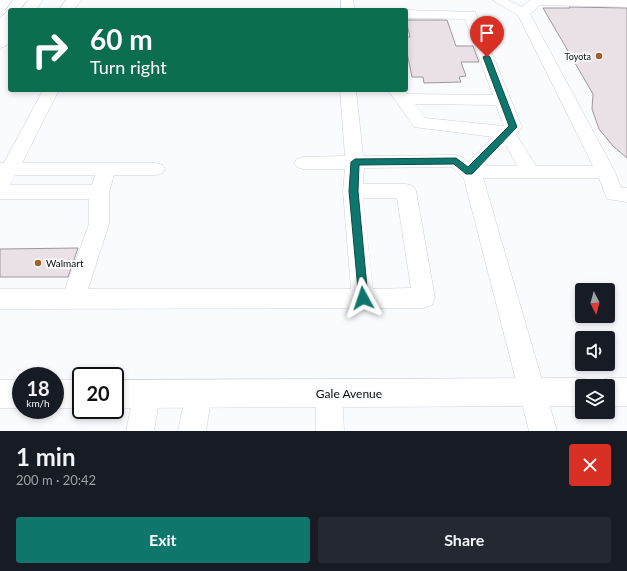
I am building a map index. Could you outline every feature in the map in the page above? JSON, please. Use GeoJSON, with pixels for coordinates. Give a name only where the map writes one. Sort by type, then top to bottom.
{"type":"FeatureCollection","features":[{"type":"Feature","properties":{"kind":"main road"},"geometry":{"type":"LineString","coordinates":[[30,8],[36,0]]}},
{"type":"Feature","properties":{"kind":"main road"},"geometry":{"type":"LineString","coordinates":[[0,29],[8,18]]}},
{"type":"Feature","properties":{"kind":"main road"},"geometry":{"type":"LineString","coordinates":[[0,43],[8,34]]}},
{"type":"Feature","properties":{"kind":"main road","name":"Gale Avenue"},"geometry":{"type":"LineString","coordinates":[[124,394],[575,392]]}},
{"type":"Feature","properties":{"kind":"main road"},"geometry":{"type":"LineString","coordinates":[[615,392],[627,392]]}},
{"type":"Feature","properties":{"kind":"main road"},"geometry":{"type":"LineString","coordinates":[[0,394],[12,394]]}},
{"type":"Feature","properties":{"kind":"street"},"geometry":{"type":"LineString","coordinates":[[67,8],[70,3],[76,0]]}},
{"type":"Feature","properties":{"kind":"street"},"geometry":{"type":"LineString","coordinates":[[498,0],[523,13],[606,172],[614,194],[627,195]]}},
{"type":"Feature","properties":{"kind":"street"},"geometry":{"type":"LineString","coordinates":[[523,13],[536,1],[627,3]]}},
{"type":"Feature","properties":{"kind":"street"},"geometry":{"type":"LineString","coordinates":[[408,14],[461,10],[470,14],[513,127],[469,172]]}},
{"type":"Feature","properties":{"kind":"street"},"geometry":{"type":"LineString","coordinates":[[0,187],[5,169],[50,92]]}},
{"type":"Feature","properties":{"kind":"street"},"geometry":{"type":"LineString","coordinates":[[348,92],[355,162],[353,191],[363,298]]}},
{"type":"Feature","properties":{"kind":"street"},"geometry":{"type":"LineString","coordinates":[[399,95],[503,100]]}},
{"type":"Feature","properties":{"kind":"street"},"geometry":{"type":"LineString","coordinates":[[399,95],[420,124],[507,133]]}},
{"type":"Feature","properties":{"kind":"street"},"geometry":{"type":"LineString","coordinates":[[507,133],[524,160],[529,172]]}},
{"type":"Feature","properties":{"kind":"street"},"geometry":{"type":"LineString","coordinates":[[303,163],[456,161],[474,176],[543,431]]}},
{"type":"Feature","properties":{"kind":"street"},"geometry":{"type":"LineString","coordinates":[[73,299],[99,224],[99,192],[107,168]]}},
{"type":"Feature","properties":{"kind":"street"},"geometry":{"type":"LineString","coordinates":[[5,169],[156,168]]}},
{"type":"Feature","properties":{"kind":"street"},"geometry":{"type":"LineString","coordinates":[[469,172],[606,172]]}},
{"type":"Feature","properties":{"kind":"street"},"geometry":{"type":"LineString","coordinates":[[0,299],[424,298],[406,191],[353,191]]}},
{"type":"Feature","properties":{"kind":"street"},"geometry":{"type":"LineString","coordinates":[[0,192],[99,192]]}},
{"type":"Feature","properties":{"kind":"street"},"geometry":{"type":"LineString","coordinates":[[192,431],[200,393]]}},
{"type":"Feature","properties":{"kind":"street"},"geometry":{"type":"LineString","coordinates":[[329,393],[330,431]]}},
{"type":"Feature","properties":{"kind":"street"},"geometry":{"type":"LineString","coordinates":[[140,431],[147,394]]}},
{"type":"Feature","properties":{"kind":"building","name":"Toyota"},"geometry":{"type":"Polygon","coordinates":[[[569,7],[627,8],[627,158],[613,146],[599,129],[592,109],[593,94],[543,8],[570,8],[569,7]]]}},
{"type":"Feature","properties":{"kind":"building"},"geometry":{"type":"Polygon","coordinates":[[[408,20],[447,20],[456,46],[473,46],[479,62],[461,62],[466,76],[459,77],[461,82],[424,83],[423,77],[412,77],[408,58],[408,37],[410,37],[408,20]]]}},
{"type":"Feature","properties":{"kind":"building","name":"Walmart"},"geometry":{"type":"Polygon","coordinates":[[[78,248],[68,277],[0,277],[0,249],[78,248]]]}},
{"type":"Feature","properties":{"kind":"place","name":"Toyota"},"geometry":{"type":"Point","coordinates":[599,56]}},
{"type":"Feature","properties":{"kind":"place","name":"Walmart"},"geometry":{"type":"Point","coordinates":[38,263]}},
{"type":"Feature","properties":{"kind":"route"},"geometry":{"type":"LineString","coordinates":[[363,298],[353,191],[355,162],[456,161],[469,172],[513,127],[487,57]]}}]}
